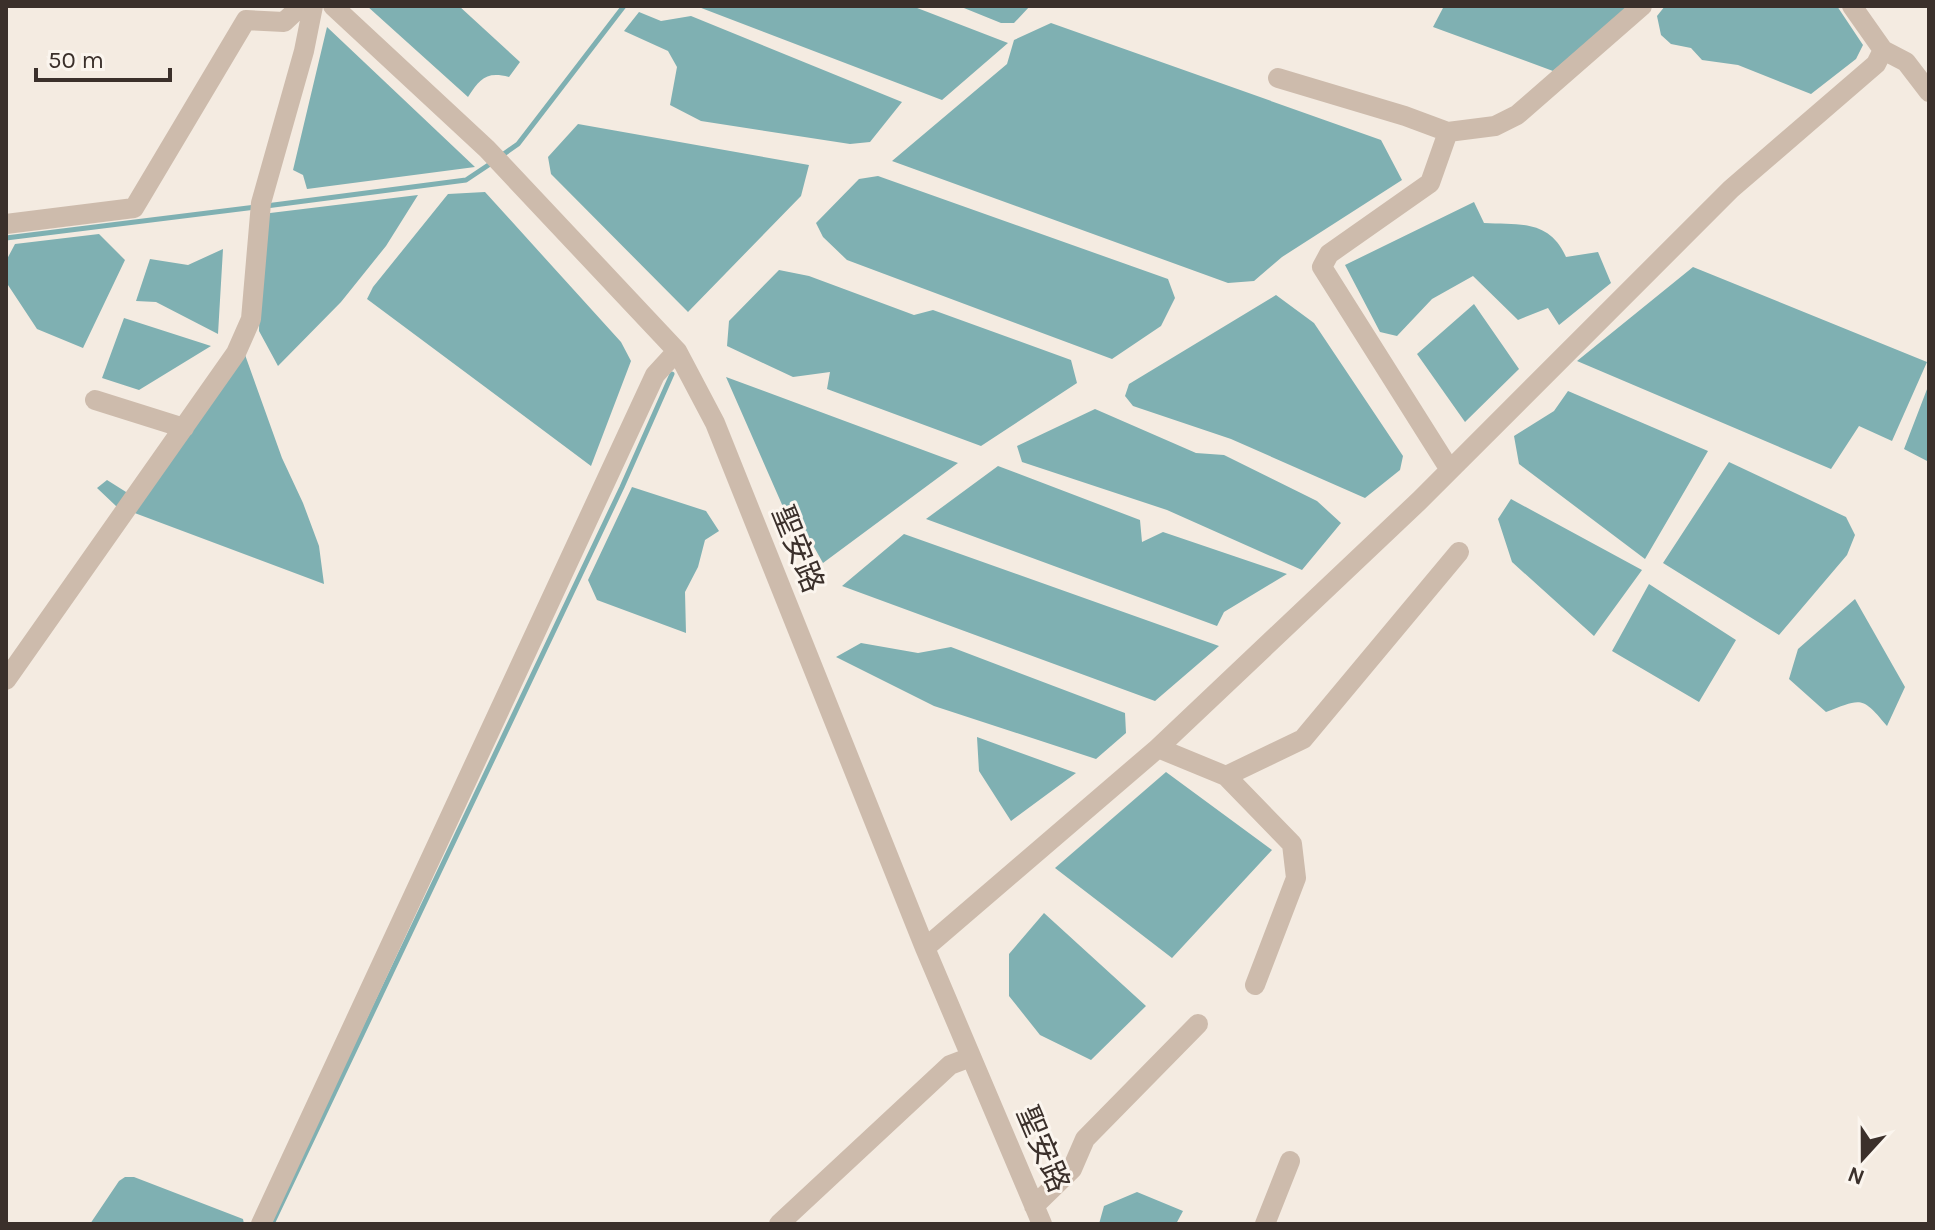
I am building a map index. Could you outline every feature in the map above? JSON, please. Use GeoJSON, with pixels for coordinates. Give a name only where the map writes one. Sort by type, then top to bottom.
{"type":"FeatureCollection","features":[{"type":"Feature","properties":{"kind":"street"},"geometry":{"type":"LineString","coordinates":[[6,224],[134,208],[246,20],[284,22],[301,6]]}},
{"type":"Feature","properties":{"kind":"street"},"geometry":{"type":"LineString","coordinates":[[6,680],[236,353],[251,319],[261,203],[304,51],[313,6]]}},
{"type":"Feature","properties":{"kind":"street","name":"聖安路"},"geometry":{"type":"LineString","coordinates":[[333,6],[487,149],[677,351],[715,423],[925,948],[1038,1215]]}},
{"type":"Feature","properties":{"kind":"street"},"geometry":{"type":"LineString","coordinates":[[1278,78],[1448,132],[1495,126],[1517,115],[1642,6]]}},
{"type":"Feature","properties":{"kind":"street"},"geometry":{"type":"LineString","coordinates":[[1852,6],[1883,50],[1906,62],[1929,92]]}},
{"type":"Feature","properties":{"kind":"street"},"geometry":{"type":"LineString","coordinates":[[925,948],[1158,748],[1450,470],[1731,189],[1876,64],[1883,50]]}},
{"type":"Feature","properties":{"kind":"street"},"geometry":{"type":"LineString","coordinates":[[1448,132],[1430,183],[1329,254],[1322,267],[1450,470]]}},
{"type":"Feature","properties":{"kind":"street"},"geometry":{"type":"LineString","coordinates":[[261,1224],[655,375],[677,351]]}},
{"type":"Feature","properties":{"kind":"street"},"geometry":{"type":"LineString","coordinates":[[95,400],[184,428]]}},
{"type":"Feature","properties":{"kind":"street"},"geometry":{"type":"LineString","coordinates":[[1226,776],[1303,739],[1459,552]]}},
{"type":"Feature","properties":{"kind":"street"},"geometry":{"type":"LineString","coordinates":[[1158,748],[1226,776],[1292,844],[1296,878],[1255,985]]}},
{"type":"Feature","properties":{"kind":"street"},"geometry":{"type":"LineString","coordinates":[[1038,1215],[1072,1169],[1085,1139],[1198,1024]]}},
{"type":"Feature","properties":{"kind":"street"},"geometry":{"type":"LineString","coordinates":[[779,1224],[950,1065],[971,1057]]}},
{"type":"Feature","properties":{"kind":"street"},"geometry":{"type":"LineString","coordinates":[[1265,1224],[1290,1161]]}},
{"type":"Feature","properties":{"kind":"water"},"geometry":{"type":"Polygon","coordinates":[[[367,6],[459,6],[520,62],[509,77],[495,75],[484,78],[468,97],[367,6]]]}},
{"type":"Feature","properties":{"kind":"water"},"geometry":{"type":"Polygon","coordinates":[[[696,6],[912,6],[1008,43],[942,100],[696,6]]]}},
{"type":"Feature","properties":{"kind":"water"},"geometry":{"type":"Polygon","coordinates":[[[959,6],[1030,6],[1014,23],[1001,23],[959,6]]]}},
{"type":"Feature","properties":{"kind":"water"},"geometry":{"type":"Polygon","coordinates":[[[1444,6],[1630,6],[1553,71],[1433,27],[1444,6]]]}},
{"type":"Feature","properties":{"kind":"water"},"geometry":{"type":"Polygon","coordinates":[[[1665,6],[1837,6],[1863,45],[1856,59],[1811,94],[1738,65],[1702,60],[1691,48],[1671,44],[1661,35],[1657,16],[1665,6]]]}},
{"type":"Feature","properties":{"kind":"water"},"geometry":{"type":"Polygon","coordinates":[[[639,12],[661,21],[691,16],[902,102],[870,142],[850,144],[701,121],[670,105],[677,67],[668,51],[624,31],[639,12]]]}},
{"type":"Feature","properties":{"kind":"water"},"geometry":{"type":"Polygon","coordinates":[[[1051,23],[1381,140],[1402,180],[1282,257],[1254,281],[1228,283],[892,161],[1007,64],[1014,40],[1051,23]]]}},
{"type":"Feature","properties":{"kind":"water"},"geometry":{"type":"Polygon","coordinates":[[[327,27],[475,167],[307,189],[303,175],[293,170],[327,27]]]}},
{"type":"Feature","properties":{"kind":"water"},"geometry":{"type":"Polygon","coordinates":[[[578,124],[809,165],[801,196],[688,312],[551,174],[548,157],[578,124]]]}},
{"type":"Feature","properties":{"kind":"water"},"geometry":{"type":"Polygon","coordinates":[[[878,176],[1168,279],[1175,298],[1161,326],[1112,359],[847,260],[823,237],[816,223],[859,179],[878,176]]]}},
{"type":"Feature","properties":{"kind":"water"},"geometry":{"type":"Polygon","coordinates":[[[485,192],[621,342],[631,361],[591,466],[367,299],[373,287],[448,194],[485,192]]]}},
{"type":"Feature","properties":{"kind":"water"},"geometry":{"type":"Polygon","coordinates":[[[418,195],[386,246],[341,302],[278,366],[259,331],[262,214],[418,195]]]}},
{"type":"Feature","properties":{"kind":"water"},"geometry":{"type":"Polygon","coordinates":[[[1474,202],[1484,223],[1532,226],[1542,230],[1559,245],[1566,257],[1598,252],[1611,283],[1559,325],[1548,308],[1518,320],[1473,276],[1432,299],[1397,336],[1380,332],[1345,265],[1474,202]]]}},
{"type":"Feature","properties":{"kind":"water"},"geometry":{"type":"Polygon","coordinates":[[[99,234],[125,260],[83,348],[37,329],[6,282],[6,261],[15,244],[99,234]]]}},
{"type":"Feature","properties":{"kind":"water"},"geometry":{"type":"Polygon","coordinates":[[[223,249],[218,334],[156,302],[136,301],[150,259],[188,265],[223,249]]]}},
{"type":"Feature","properties":{"kind":"water"},"geometry":{"type":"Polygon","coordinates":[[[1693,267],[1927,362],[1892,441],[1859,426],[1831,469],[1577,361],[1693,267]]]}},
{"type":"Feature","properties":{"kind":"water"},"geometry":{"type":"Polygon","coordinates":[[[779,270],[809,276],[914,315],[933,310],[1071,360],[1077,383],[981,446],[827,389],[830,372],[793,377],[727,346],[729,321],[779,270]]]}},
{"type":"Feature","properties":{"kind":"water"},"geometry":{"type":"Polygon","coordinates":[[[1276,295],[1314,323],[1403,456],[1400,470],[1365,498],[1231,439],[1133,406],[1125,396],[1129,384],[1276,295]]]}},
{"type":"Feature","properties":{"kind":"water"},"geometry":{"type":"Polygon","coordinates":[[[1474,304],[1519,369],[1465,422],[1417,354],[1474,304]]]}},
{"type":"Feature","properties":{"kind":"water"},"geometry":{"type":"Polygon","coordinates":[[[124,318],[211,346],[139,390],[102,378],[124,318]]]}},
{"type":"Feature","properties":{"kind":"water"},"geometry":{"type":"Polygon","coordinates":[[[244,352],[282,458],[319,546],[324,584],[116,506],[97,488],[107,480],[134,497],[244,352]]]}},
{"type":"Feature","properties":{"kind":"water"},"geometry":{"type":"Polygon","coordinates":[[[726,377],[958,463],[823,563],[809,538],[791,525],[726,377]]]}},
{"type":"Feature","properties":{"kind":"water"},"geometry":{"type":"Polygon","coordinates":[[[1929,384],[1929,462],[1904,449],[1929,384]]]}},
{"type":"Feature","properties":{"kind":"water"},"geometry":{"type":"Polygon","coordinates":[[[1568,391],[1708,451],[1645,559],[1519,464],[1514,436],[1554,411],[1568,391]]]}},
{"type":"Feature","properties":{"kind":"water"},"geometry":{"type":"Polygon","coordinates":[[[1095,409],[1196,453],[1224,455],[1317,501],[1341,523],[1302,570],[1167,510],[1022,462],[1017,446],[1095,409]]]}},
{"type":"Feature","properties":{"kind":"water"},"geometry":{"type":"Polygon","coordinates":[[[1729,462],[1846,517],[1855,535],[1847,555],[1779,635],[1663,563],[1729,462]]]}},
{"type":"Feature","properties":{"kind":"water"},"geometry":{"type":"Polygon","coordinates":[[[998,466],[1140,520],[1142,542],[1163,532],[1287,574],[1224,612],[1217,626],[926,519],[998,466]]]}},
{"type":"Feature","properties":{"kind":"water"},"geometry":{"type":"Polygon","coordinates":[[[632,487],[706,511],[719,531],[705,540],[698,567],[685,592],[686,633],[597,600],[588,580],[632,487]]]}},
{"type":"Feature","properties":{"kind":"water"},"geometry":{"type":"Polygon","coordinates":[[[1511,499],[1642,570],[1594,636],[1512,562],[1498,519],[1511,499]]]}},
{"type":"Feature","properties":{"kind":"water"},"geometry":{"type":"Polygon","coordinates":[[[904,534],[1219,646],[1155,701],[842,586],[904,534]]]}},
{"type":"Feature","properties":{"kind":"water"},"geometry":{"type":"Polygon","coordinates":[[[1649,584],[1736,640],[1699,702],[1612,651],[1649,584]]]}},
{"type":"Feature","properties":{"kind":"water"},"geometry":{"type":"Polygon","coordinates":[[[1855,599],[1905,687],[1887,726],[1861,702],[1826,712],[1789,679],[1798,649],[1855,599]]]}},
{"type":"Feature","properties":{"kind":"water"},"geometry":{"type":"Polygon","coordinates":[[[861,643],[918,653],[951,647],[1125,713],[1126,733],[1096,759],[934,706],[836,657],[861,643]]]}},
{"type":"Feature","properties":{"kind":"water"},"geometry":{"type":"Polygon","coordinates":[[[977,737],[1076,773],[1011,821],[979,771],[977,737]]]}},
{"type":"Feature","properties":{"kind":"water"},"geometry":{"type":"Polygon","coordinates":[[[1166,772],[1272,850],[1172,958],[1055,868],[1166,772]]]}},
{"type":"Feature","properties":{"kind":"water"},"geometry":{"type":"Polygon","coordinates":[[[1044,913],[1146,1006],[1091,1060],[1040,1035],[1009,996],[1009,954],[1044,913]]]}},
{"type":"Feature","properties":{"kind":"water"},"geometry":{"type":"Polygon","coordinates":[[[134,1177],[243,1219],[244,1224],[90,1224],[119,1181],[134,1177]]]}},
{"type":"Feature","properties":{"kind":"water"},"geometry":{"type":"Polygon","coordinates":[[[1137,1192],[1183,1211],[1176,1224],[1099,1224],[1104,1206],[1137,1192]]]}},
{"type":"Feature","properties":{"kind":"waterway"},"geometry":{"type":"LineString","coordinates":[[501,156],[518,144],[624,6]]}},
{"type":"Feature","properties":{"kind":"waterway"},"geometry":{"type":"LineString","coordinates":[[266,206],[466,180],[493,162]]}},
{"type":"Feature","properties":{"kind":"waterway"},"geometry":{"type":"LineString","coordinates":[[6,238],[256,207]]}},
{"type":"Feature","properties":{"kind":"waterway"},"geometry":{"type":"LineString","coordinates":[[272,1224],[622,487],[672,374]]}}]}
